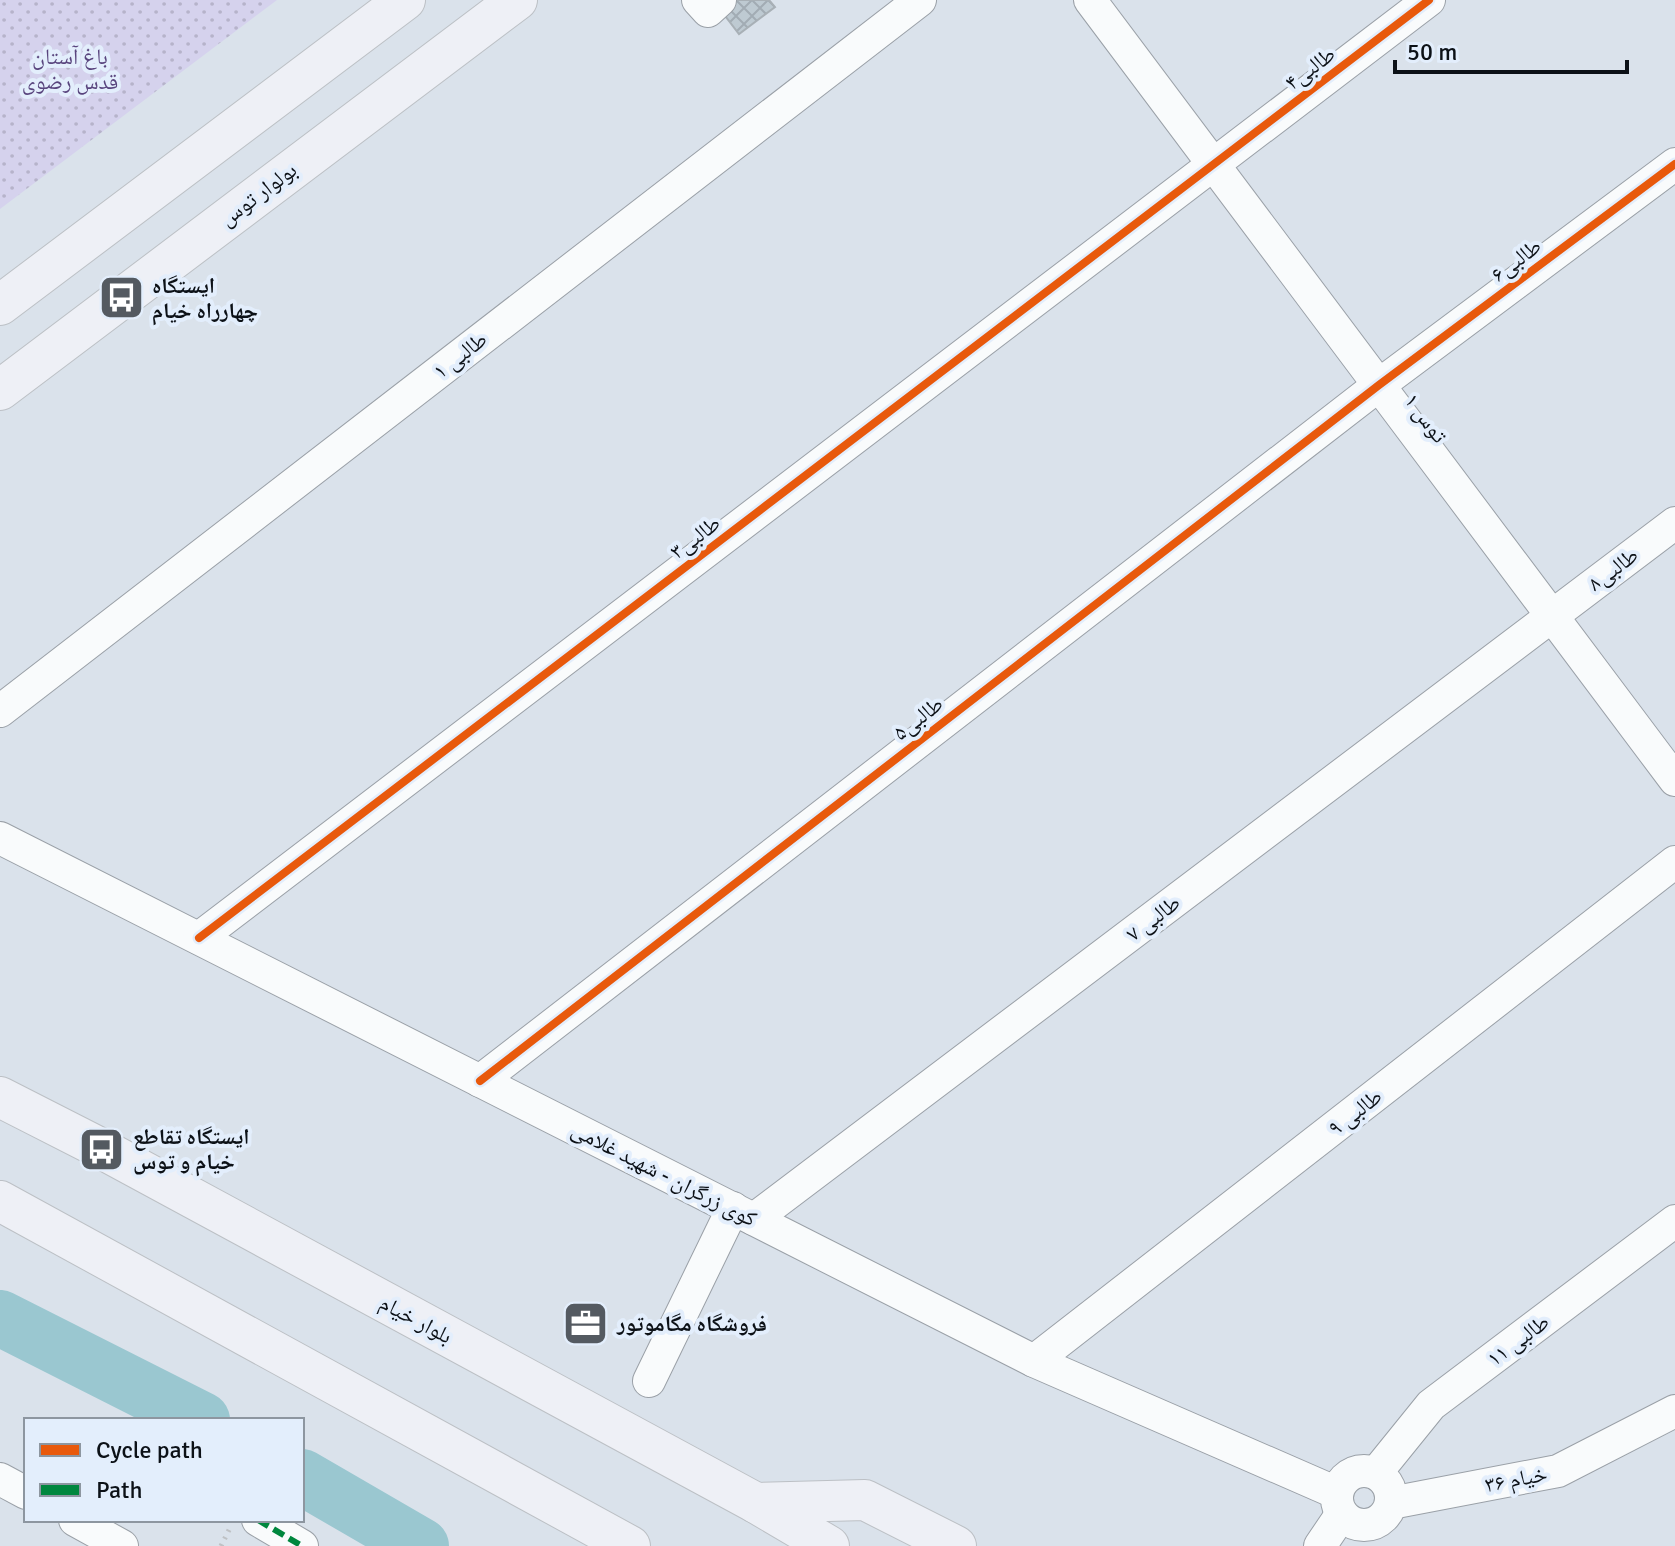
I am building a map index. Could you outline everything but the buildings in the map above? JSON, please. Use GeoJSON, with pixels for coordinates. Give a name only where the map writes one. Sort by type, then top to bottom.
{"type":"FeatureCollection","features":[{"type":"Feature","properties":{"kind":"main road"},"geometry":{"type":"LineString","coordinates":[[0,305],[405,0]]}},
{"type":"Feature","properties":{"kind":"main road","name":"بولوار توس"},"geometry":{"type":"LineString","coordinates":[[0,390],[517,0]]}},
{"type":"Feature","properties":{"kind":"main road","name":"بلوار خیام"},"geometry":{"type":"LineString","coordinates":[[0,1097],[116,1156],[756,1503],[829,1546]]}},
{"type":"Feature","properties":{"kind":"main road"},"geometry":{"type":"LineString","coordinates":[[0,1201],[630,1546]]}},
{"type":"Feature","properties":{"kind":"main road"},"geometry":{"type":"LineString","coordinates":[[756,1503],[865,1500],[956,1546]]}},
{"type":"Feature","properties":{"kind":"street"},"geometry":{"type":"LineString","coordinates":[[698,0],[708,11],[720,0]]}},
{"type":"Feature","properties":{"kind":"street","name":"طالبی ۱"},"geometry":{"type":"LineString","coordinates":[[0,711],[920,0]]}},
{"type":"Feature","properties":{"kind":"street","name":"توس ۱"},"geometry":{"type":"LineString","coordinates":[[1090,0],[1675,780]]}},
{"type":"Feature","properties":{"kind":"street","name":"طالبی۴"},"geometry":{"type":"LineString","coordinates":[[1213,164],[1429,0]]}},
{"type":"Feature","properties":{"kind":"street","name":"طالبی۳"},"geometry":{"type":"LineString","coordinates":[[199,938],[1213,164]]}},
{"type":"Feature","properties":{"kind":"street","name":"طالبی۶"},"geometry":{"type":"LineString","coordinates":[[1379,385],[1675,164]]}},
{"type":"Feature","properties":{"kind":"street","name":"طالبی۵"},"geometry":{"type":"LineString","coordinates":[[480,1081],[1379,385]]}},
{"type":"Feature","properties":{"kind":"street","name":"طالبی۸"},"geometry":{"type":"LineString","coordinates":[[1552,616],[1675,523]]}},
{"type":"Feature","properties":{"kind":"street","name":"طالبی ۷"},"geometry":{"type":"LineString","coordinates":[[743,1214],[1552,616]]}},
{"type":"Feature","properties":{"kind":"street","name":"کوی زرگران - شهید غلامی"},"geometry":{"type":"LineString","coordinates":[[0,838],[1343,1520]]}},
{"type":"Feature","properties":{"kind":"street","name":"طالبی ۹"},"geometry":{"type":"LineString","coordinates":[[1034,1361],[1675,862]]}},
{"type":"Feature","properties":{"kind":"street"},"geometry":{"type":"LineString","coordinates":[[649,1381],[743,1214]]}},
{"type":"Feature","properties":{"kind":"street","name":"طالبی ۱۱"},"geometry":{"type":"LineString","coordinates":[[1376,1473],[1431,1405],[1675,1221]]}},
{"type":"Feature","properties":{"kind":"street","name":"خیام ۳۶"},"geometry":{"type":"LineString","coordinates":[[1391,1503],[1558,1471],[1675,1411]]}},
{"type":"Feature","properties":{"kind":"street"},"geometry":{"type":"LineString","coordinates":[[1320,1546],[1343,1520],[1342,1481],[1351,1473],[1363,1470],[1376,1473],[1388,1485],[1391,1503],[1381,1520],[1372,1525],[1343,1520]]}},
{"type":"Feature","properties":{"kind":"street"},"geometry":{"type":"LineString","coordinates":[[0,1479],[24,1492]]}},
{"type":"Feature","properties":{"kind":"street"},"geometry":{"type":"LineString","coordinates":[[79,1522],[122,1546]]}},
{"type":"Feature","properties":{"kind":"street"},"geometry":{"type":"LineString","coordinates":[[261,1522],[302,1546]]}},
{"type":"Feature","properties":{"kind":"green space","name":"باغ آستان قدس رضوی"},"geometry":{"type":"Polygon","coordinates":[[[0,0],[277,0],[0,209],[0,0]]]}},
{"type":"Feature","properties":{"kind":"waterway"},"geometry":{"type":"LineString","coordinates":[[0,1318],[198,1418]]}},
{"type":"Feature","properties":{"kind":"waterway"},"geometry":{"type":"LineString","coordinates":[[304,1478],[421,1546]]}},
{"type":"Feature","properties":{"kind":"marked path"},"geometry":{"type":"LineString","coordinates":[[261,1522],[302,1546]]}},
{"type":"Feature","properties":{"kind":"cycle path"},"geometry":{"type":"LineString","coordinates":[[199,938],[1429,0]]}},
{"type":"Feature","properties":{"kind":"cycle path"},"geometry":{"type":"LineString","coordinates":[[480,1081],[1379,385],[1675,164]]}},
{"type":"Feature","properties":{"kind":"place","name":"ایستگاه چهارراه خیام"},"geometry":{"type":"Point","coordinates":[121,298]}},
{"type":"Feature","properties":{"kind":"place","name":"ایستگاه تقاطع خیام و توس"},"geometry":{"type":"Point","coordinates":[102,1149]}},
{"type":"Feature","properties":{"kind":"place","name":"فروشگاه مگاموتور"},"geometry":{"type":"Point","coordinates":[586,1323]}}]}
